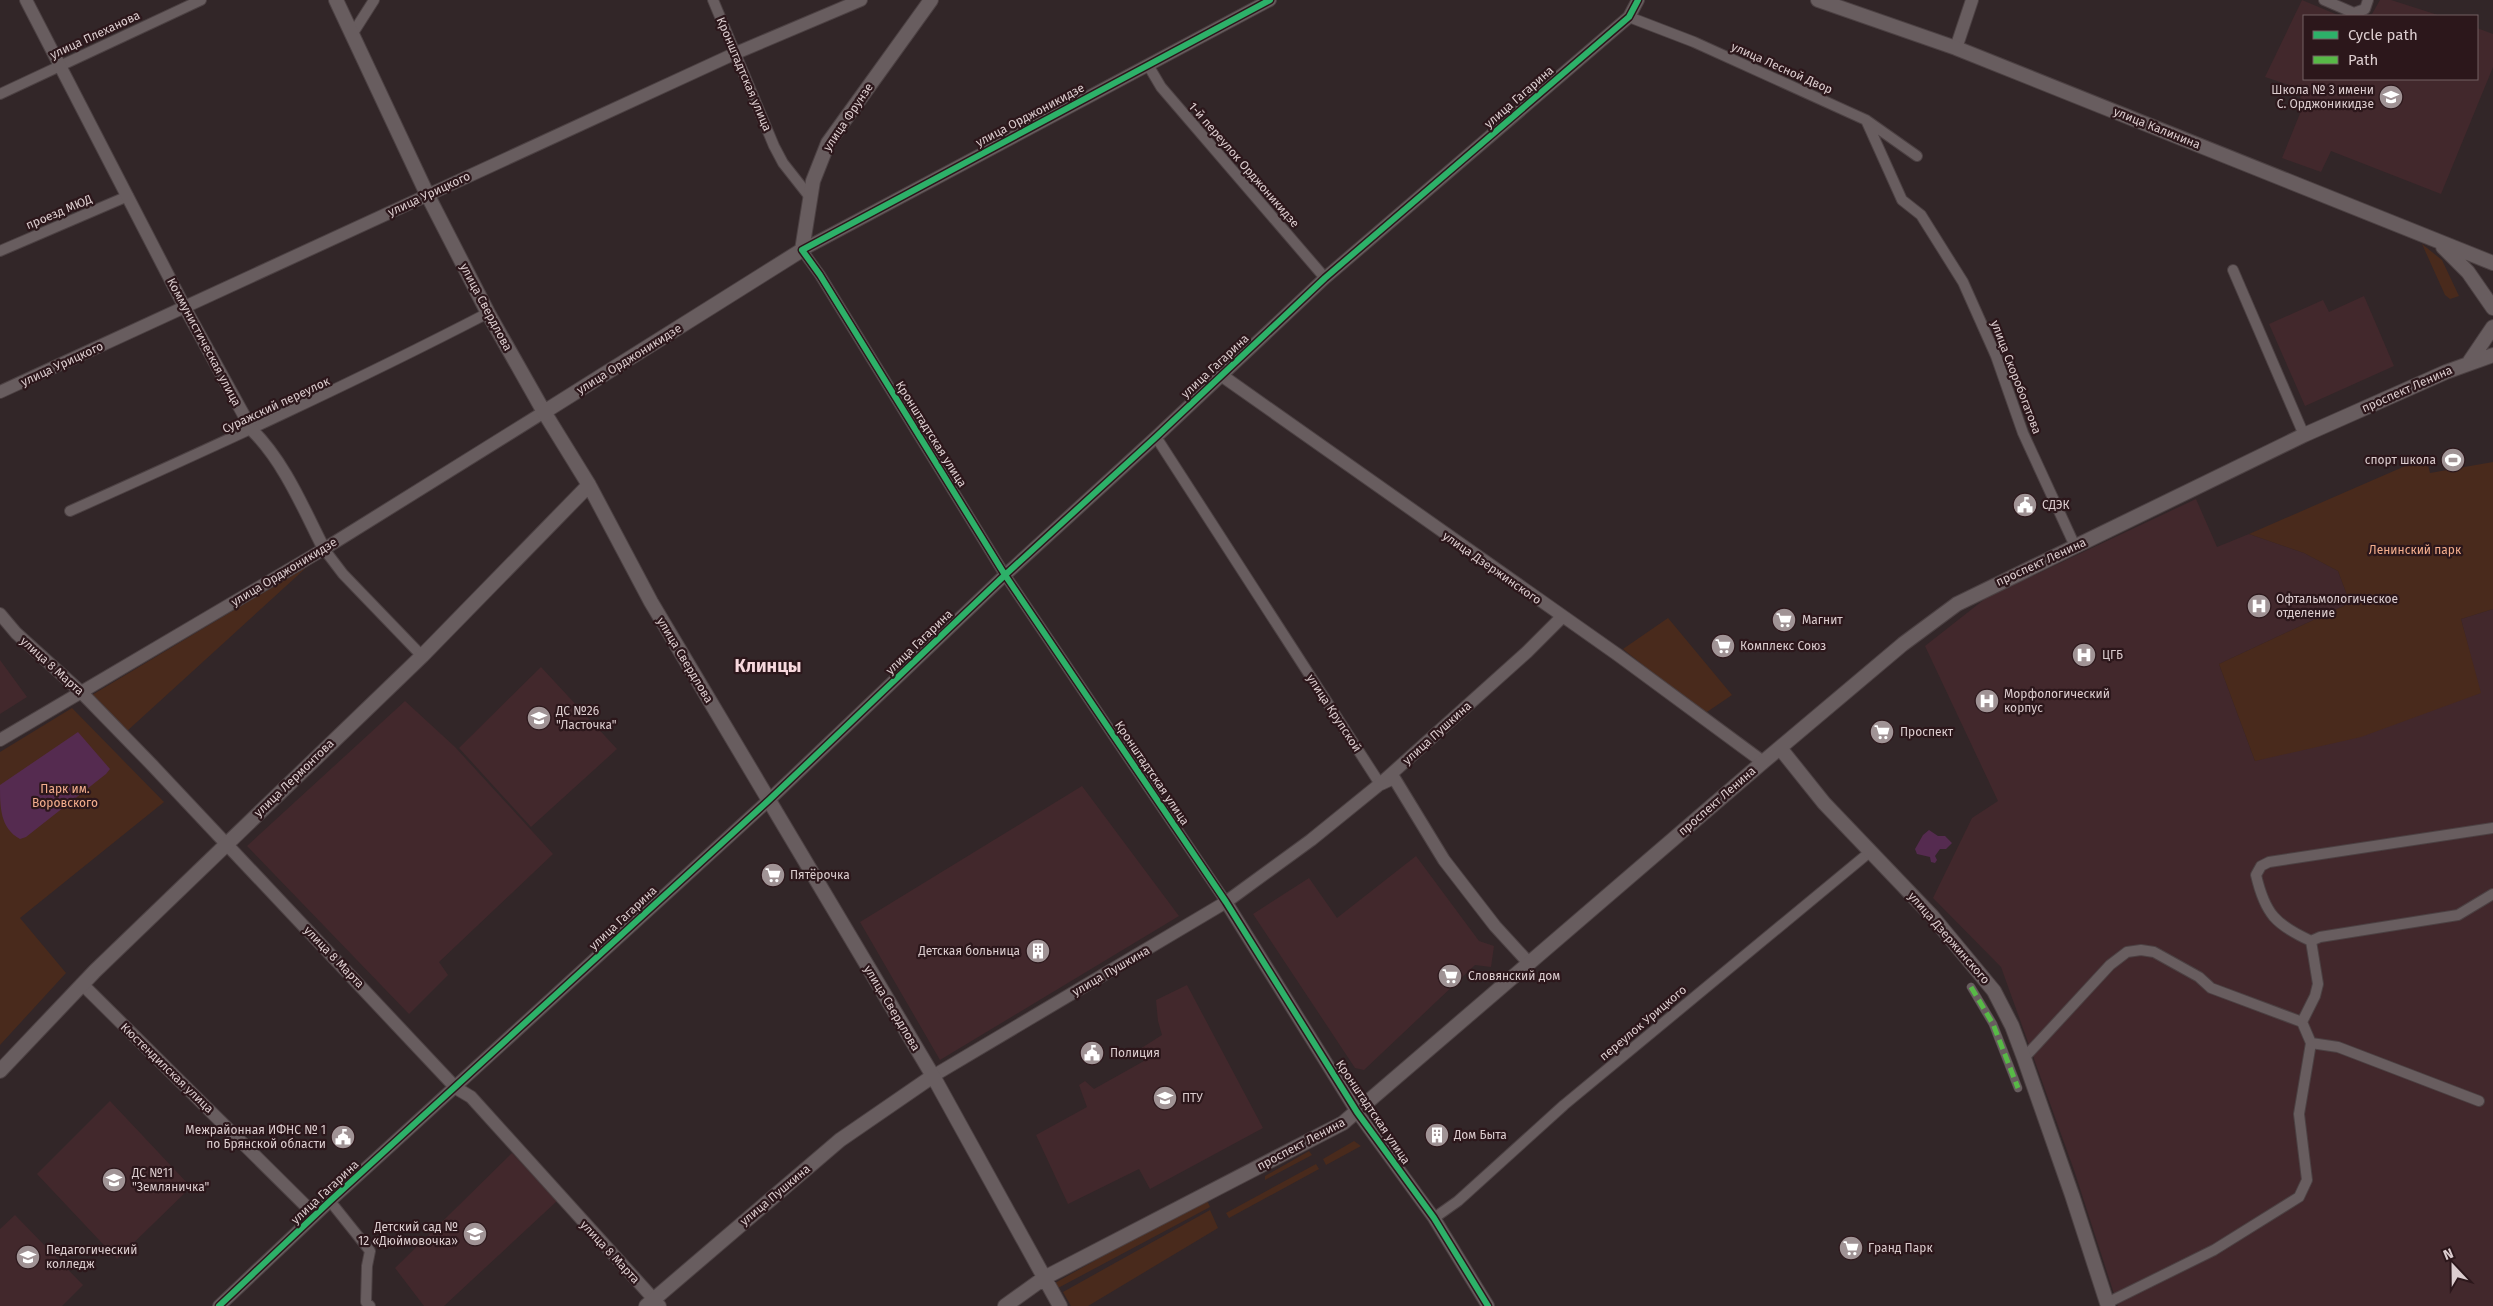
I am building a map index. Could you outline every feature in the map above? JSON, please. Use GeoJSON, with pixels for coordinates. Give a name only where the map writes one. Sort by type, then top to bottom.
{"type":"FeatureCollection","features":[{"type":"Feature","properties":{"kind":"main road","name":"улица Свердлова"},"geometry":{"type":"LineString","coordinates":[[336,0],[427,194],[488,313],[544,412],[589,485],[651,602],[933,1076],[1060,1306]]}},
{"type":"Feature","properties":{"kind":"main road","name":"улица Фрунзе"},"geometry":{"type":"LineString","coordinates":[[802,250],[807,227],[809,196],[828,143],[931,0]]}},
{"type":"Feature","properties":{"kind":"main road","name":"улица Калинина"},"geometry":{"type":"LineString","coordinates":[[1818,0],[1956,48],[2493,263]]}},
{"type":"Feature","properties":{"kind":"main road"},"geometry":{"type":"LineString","coordinates":[[2432,240],[2448,251],[2468,272],[2493,308]]}},
{"type":"Feature","properties":{"kind":"main road","name":"улица Орджоникидзе"},"geometry":{"type":"LineString","coordinates":[[544,412],[802,250]]}},
{"type":"Feature","properties":{"kind":"main road"},"geometry":{"type":"LineString","coordinates":[[2470,361],[2493,327]]}},
{"type":"Feature","properties":{"kind":"main road","name":"проспект Ленина"},"geometry":{"type":"LineString","coordinates":[[1005,1306],[1044,1278],[1200,1195],[1336,1127],[1357,1112],[1528,962],[1763,762],[1903,644],[1957,604],[2304,435],[2470,361],[2493,355]]}},
{"type":"Feature","properties":{"kind":"main road","name":"улица Лермонтова"},"geometry":{"type":"LineString","coordinates":[[0,1071],[82,984],[422,656],[589,485]]}},
{"type":"Feature","properties":{"kind":"main road","name":"улица Дзержинского"},"geometry":{"type":"LineString","coordinates":[[1780,748],[1824,803],[1932,916],[1979,970],[2003,1006],[2024,1058],[2072,1195],[2107,1305]]}},
{"type":"Feature","properties":{"kind":"main road","name":"улица Пушкина"},"geometry":{"type":"LineString","coordinates":[[654,1304],[840,1140],[933,1076]]}},
{"type":"Feature","properties":{"kind":"street","name":"Коммунистическая улица"},"geometry":{"type":"LineString","coordinates":[[26,0],[185,308],[252,430],[266,444],[293,488],[324,549],[343,574],[422,656]]}},
{"type":"Feature","properties":{"kind":"street","name":"улица Плеханова"},"geometry":{"type":"LineString","coordinates":[[0,94],[201,0]]}},
{"type":"Feature","properties":{"kind":"street"},"geometry":{"type":"LineString","coordinates":[[353,33],[374,0]]}},
{"type":"Feature","properties":{"kind":"street","name":"Кронштадтская улица"},"geometry":{"type":"LineString","coordinates":[[713,0],[774,146],[783,163],[809,196]]}},
{"type":"Feature","properties":{"kind":"street","name":"улица Урицкого"},"geometry":{"type":"LineString","coordinates":[[0,392],[736,53],[861,0]]}},
{"type":"Feature","properties":{"kind":"street","name":"улица Орджоникидзе"},"geometry":{"type":"LineString","coordinates":[[802,250],[1270,0]]}},
{"type":"Feature","properties":{"kind":"street","name":"улица Гагарина"},"geometry":{"type":"LineString","coordinates":[[219,1306],[330,1201],[456,1088],[769,800],[1005,575],[1156,437],[1325,278],[1629,17],[1638,0]]}},
{"type":"Feature","properties":{"kind":"street"},"geometry":{"type":"LineString","coordinates":[[1956,48],[1972,0]]}},
{"type":"Feature","properties":{"kind":"street"},"geometry":{"type":"LineString","coordinates":[[2324,0],[2354,13],[2365,9],[2368,0]]}},
{"type":"Feature","properties":{"kind":"street","name":"улица Лесной Двор"},"geometry":{"type":"LineString","coordinates":[[1629,17],[1694,42],[1866,120],[1918,156]]}},
{"type":"Feature","properties":{"kind":"street","name":"1-й переулок Орджоникидзе"},"geometry":{"type":"LineString","coordinates":[[1148,65],[1161,87],[1325,278]]}},
{"type":"Feature","properties":{"kind":"street","name":"улица Скоробогатова"},"geometry":{"type":"LineString","coordinates":[[1866,120],[1902,200],[1921,215],[1963,282],[1996,356],[2023,433],[2075,546]]}},
{"type":"Feature","properties":{"kind":"street","name":"проезд МЮД"},"geometry":{"type":"LineString","coordinates":[[0,251],[128,196]]}},
{"type":"Feature","properties":{"kind":"street","name":"Кронштадтская улица"},"geometry":{"type":"LineString","coordinates":[[802,250],[820,275],[1005,575],[1226,902],[1357,1112],[1434,1218],[1488,1306]]}},
{"type":"Feature","properties":{"kind":"street"},"geometry":{"type":"LineString","coordinates":[[2233,270],[2304,435]]}},
{"type":"Feature","properties":{"kind":"street","name":"Суражский переулок"},"geometry":{"type":"LineString","coordinates":[[70,510],[252,430],[379,370],[488,313]]}},
{"type":"Feature","properties":{"kind":"street","name":"улица Дзержинского"},"geometry":{"type":"LineString","coordinates":[[1221,375],[1618,655],[1763,762]]}},
{"type":"Feature","properties":{"kind":"street","name":"улица Орджоникидзе"},"geometry":{"type":"LineString","coordinates":[[0,740],[324,549],[544,412]]}},
{"type":"Feature","properties":{"kind":"street","name":"улица Крупской"},"geometry":{"type":"LineString","coordinates":[[1156,437],[1380,784]]}},
{"type":"Feature","properties":{"kind":"street","name":"улица 8 Марта"},"geometry":{"type":"LineString","coordinates":[[0,614],[16,633],[81,692],[456,1088],[470,1097],[654,1304]]}},
{"type":"Feature","properties":{"kind":"street","name":"улица Пушкина"},"geometry":{"type":"LineString","coordinates":[[933,1076],[1226,902],[1310,840],[1380,784],[1527,652],[1562,617]]}},
{"type":"Feature","properties":{"kind":"street"},"geometry":{"type":"LineString","coordinates":[[1380,784],[1394,778],[1444,860],[1495,926],[1528,962]]}},
{"type":"Feature","properties":{"kind":"street"},"geometry":{"type":"LineString","coordinates":[[2493,828],[2269,862],[2261,866],[2256,875],[2263,902],[2287,930],[2311,941],[2320,937],[2458,915],[2493,894]]}},
{"type":"Feature","properties":{"kind":"street","name":"переулок Урицкого"},"geometry":{"type":"LineString","coordinates":[[1434,1218],[1458,1201],[1564,1105],[1871,851]]}},
{"type":"Feature","properties":{"kind":"street"},"geometry":{"type":"LineString","coordinates":[[2302,1022],[2315,996],[2318,984],[2311,941]]}},
{"type":"Feature","properties":{"kind":"street"},"geometry":{"type":"LineString","coordinates":[[2024,1058],[2110,965],[2127,952],[2141,950],[2154,952],[2199,977],[2211,988],[2302,1022],[2311,1043],[2299,1114],[2307,1180],[2299,1197],[2214,1250],[2107,1305]]}},
{"type":"Feature","properties":{"kind":"street","name":"Кюстендилская улица"},"geometry":{"type":"LineString","coordinates":[[82,984],[315,1215]]}},
{"type":"Feature","properties":{"kind":"street"},"geometry":{"type":"LineString","coordinates":[[1971,987],[1993,1024],[2018,1088]]}},
{"type":"Feature","properties":{"kind":"street"},"geometry":{"type":"LineString","coordinates":[[2311,1043],[2338,1047],[2479,1102]]}},
{"type":"Feature","properties":{"kind":"street"},"geometry":{"type":"LineString","coordinates":[[330,1201],[370,1250],[366,1266],[366,1302],[370,1306]]}},
{"type":"Feature","properties":{"kind":"shaded area","name":"Школа № 3 имени С. Орджоникидзе"},"geometry":{"type":"Polygon","coordinates":[[[2302,0],[2338,15],[2303,15],[2303,80],[2478,80],[2478,28],[2493,34],[2493,67],[2441,194],[2331,151],[2321,172],[2282,158],[2303,106],[2298,88],[2265,77],[2302,0]]]}},
{"type":"Feature","properties":{"kind":"shaded area"},"geometry":{"type":"Polygon","coordinates":[[[2380,0],[2391,0],[2438,15],[2369,15],[2372,14],[2380,0]]]}},
{"type":"Feature","properties":{"kind":"shaded area"},"geometry":{"type":"Polygon","coordinates":[[[2364,296],[2394,366],[2305,406],[2269,324],[2323,300],[2329,312],[2364,296]]]}},
{"type":"Feature","properties":{"kind":"shaded area"},"geometry":{"type":"Polygon","coordinates":[[[2196,499],[2217,547],[2249,534],[2304,553],[2338,571],[2350,603],[2219,664],[2255,761],[2480,693],[2461,619],[2493,609],[2493,1306],[2118,1306],[2074,1170],[2001,967],[1933,898],[1972,818],[1998,801],[1925,646],[1986,598],[2196,499]]]}},
{"type":"Feature","properties":{"kind":"shaded area"},"geometry":{"type":"Polygon","coordinates":[[[0,660],[27,697],[0,714],[0,660]]]}},
{"type":"Feature","properties":{"kind":"shaded area","name":"ДС №26 \"Ласточка\""},"geometry":{"type":"Polygon","coordinates":[[[541,667],[617,749],[531,827],[459,748],[541,667]]]}},
{"type":"Feature","properties":{"kind":"shaded area"},"geometry":{"type":"Polygon","coordinates":[[[405,701],[455,747],[553,854],[439,962],[448,975],[409,1014],[247,846],[405,701]]]}},
{"type":"Feature","properties":{"kind":"shaded area"},"geometry":{"type":"Polygon","coordinates":[[[78,732],[110,769],[26,837],[20,839],[8,829],[2,816],[0,785],[78,732]]]}},
{"type":"Feature","properties":{"kind":"shaded area"},"geometry":{"type":"Polygon","coordinates":[[[1082,786],[1179,916],[940,1060],[860,922],[1082,786]]]}},
{"type":"Feature","properties":{"kind":"shaded area"},"geometry":{"type":"Polygon","coordinates":[[[1929,830],[1938,836],[1945,836],[1952,843],[1946,849],[1940,849],[1935,856],[1937,860],[1935,863],[1931,862],[1930,857],[1917,854],[1915,849],[1923,835],[1929,830]]]}},
{"type":"Feature","properties":{"kind":"shaded area"},"geometry":{"type":"Polygon","coordinates":[[[1416,856],[1479,941],[1494,946],[1491,967],[1475,965],[1364,1070],[1355,1068],[1253,914],[1309,878],[1337,918],[1416,856]]]}},
{"type":"Feature","properties":{"kind":"shaded area","name":"ПТУ"},"geometry":{"type":"Polygon","coordinates":[[[1187,985],[1263,1128],[1150,1189],[1139,1169],[1068,1204],[1036,1135],[1087,1107],[1079,1085],[1085,1081],[1094,1089],[1144,1061],[1140,1049],[1162,1035],[1158,1021],[1156,1000],[1187,985]]]}},
{"type":"Feature","properties":{"kind":"shaded area","name":"ДС №11 \"Земляничка\""},"geometry":{"type":"Polygon","coordinates":[[[110,1101],[191,1187],[117,1259],[37,1174],[110,1101]]]}},
{"type":"Feature","properties":{"kind":"shaded area","name":"Детский сад № 12 «Дюймовочка»"},"geometry":{"type":"Polygon","coordinates":[[[512,1153],[557,1201],[444,1306],[424,1306],[395,1268],[512,1153]]]}},
{"type":"Feature","properties":{"kind":"shaded area","name":"Педагогический колледж"},"geometry":{"type":"Polygon","coordinates":[[[15,1215],[83,1285],[62,1306],[0,1306],[0,1229],[15,1215]]]}},
{"type":"Feature","properties":{"kind":"green space"},"geometry":{"type":"Polygon","coordinates":[[[2422,244],[2442,260],[2459,296],[2450,299],[2445,295],[2422,244]]]}},
{"type":"Feature","properties":{"kind":"green space","name":"Ленинский парк"},"geometry":{"type":"Polygon","coordinates":[[[2426,457],[2430,473],[2493,462],[2493,609],[2461,619],[2481,693],[2361,737],[2255,761],[2219,664],[2350,603],[2338,571],[2304,553],[2249,534],[2426,457]]]}},
{"type":"Feature","properties":{"kind":"green space"},"geometry":{"type":"Polygon","coordinates":[[[308,566],[126,732],[92,695],[308,566]]]}},
{"type":"Feature","properties":{"kind":"green space"},"geometry":{"type":"Polygon","coordinates":[[[1668,618],[1732,695],[1704,714],[1623,649],[1668,618]]]}},
{"type":"Feature","properties":{"kind":"green space","name":"Парк им. Воровского"},"geometry":{"type":"Polygon","coordinates":[[[72,708],[164,802],[20,918],[66,973],[0,1045],[0,752],[72,708]]]}},
{"type":"Feature","properties":{"kind":"green space"},"geometry":{"type":"Polygon","coordinates":[[[1354,1141],[1361,1146],[1326,1165],[1323,1159],[1354,1141]]]}},
{"type":"Feature","properties":{"kind":"green space"},"geometry":{"type":"Polygon","coordinates":[[[1309,1151],[1312,1155],[1265,1180],[1265,1176],[1309,1151]]]}},
{"type":"Feature","properties":{"kind":"green space"},"geometry":{"type":"Polygon","coordinates":[[[1316,1164],[1319,1169],[1229,1218],[1226,1213],[1316,1164]]]}},
{"type":"Feature","properties":{"kind":"green space"},"geometry":{"type":"Polygon","coordinates":[[[1206,1198],[1210,1207],[1058,1288],[1055,1283],[1206,1198]]]}},
{"type":"Feature","properties":{"kind":"green space"},"geometry":{"type":"Polygon","coordinates":[[[1210,1210],[1218,1228],[1088,1306],[1071,1306],[1063,1292],[1210,1210]]]}},
{"type":"Feature","properties":{"kind":"marked path"},"geometry":{"type":"LineString","coordinates":[[1971,987],[1993,1024],[2018,1088]]}},
{"type":"Feature","properties":{"kind":"cycle path"},"geometry":{"type":"LineString","coordinates":[[1270,0],[802,250],[820,275],[1005,575],[1226,902],[1357,1112],[1434,1218],[1488,1306]]}},
{"type":"Feature","properties":{"kind":"cycle path"},"geometry":{"type":"LineString","coordinates":[[219,1306],[330,1201],[769,800],[1005,575],[1156,437],[1325,278],[1629,17],[1638,0]]}},
{"type":"Feature","properties":{"kind":"place","name":"Школа № 3 имени С. Орджоникидзе"},"geometry":{"type":"Point","coordinates":[2391,97]}},
{"type":"Feature","properties":{"kind":"place","name":"спорт школа"},"geometry":{"type":"Point","coordinates":[2453,460]}},
{"type":"Feature","properties":{"kind":"place","name":"СДЭК"},"geometry":{"type":"Point","coordinates":[2025,505]}},
{"type":"Feature","properties":{"kind":"place","name":"Офтальмологическое отделение"},"geometry":{"type":"Point","coordinates":[2259,606]}},
{"type":"Feature","properties":{"kind":"place","name":"Магнит"},"geometry":{"type":"Point","coordinates":[1784,620]}},
{"type":"Feature","properties":{"kind":"place","name":"Комплекс Союз"},"geometry":{"type":"Point","coordinates":[1723,646]}},
{"type":"Feature","properties":{"kind":"place","name":"ЦГБ"},"geometry":{"type":"Point","coordinates":[2084,655]}},
{"type":"Feature","properties":{"kind":"place","name":"Морфологический корпус"},"geometry":{"type":"Point","coordinates":[1987,701]}},
{"type":"Feature","properties":{"kind":"place","name":"ДС №26 \"Ласточка\""},"geometry":{"type":"Point","coordinates":[539,718]}},
{"type":"Feature","properties":{"kind":"place","name":"Проспект"},"geometry":{"type":"Point","coordinates":[1882,732]}},
{"type":"Feature","properties":{"kind":"place","name":"Пятёрочка"},"geometry":{"type":"Point","coordinates":[773,875]}},
{"type":"Feature","properties":{"kind":"place","name":"Детская больница"},"geometry":{"type":"Point","coordinates":[1038,951]}},
{"type":"Feature","properties":{"kind":"place","name":"Словянский дом"},"geometry":{"type":"Point","coordinates":[1450,976]}},
{"type":"Feature","properties":{"kind":"place","name":"Полиция"},"geometry":{"type":"Point","coordinates":[1092,1053]}},
{"type":"Feature","properties":{"kind":"place","name":"ПТУ"},"geometry":{"type":"Point","coordinates":[1165,1098]}},
{"type":"Feature","properties":{"kind":"place","name":"Дом Быта"},"geometry":{"type":"Point","coordinates":[1437,1135]}},
{"type":"Feature","properties":{"kind":"place","name":"Межрайонная ИФНС № 1 по Брянской области"},"geometry":{"type":"Point","coordinates":[343,1137]}},
{"type":"Feature","properties":{"kind":"place","name":"ДС №11 \"Земляничка\""},"geometry":{"type":"Point","coordinates":[114,1180]}},
{"type":"Feature","properties":{"kind":"place","name":"Детский сад № 12 «Дюймовочка»"},"geometry":{"type":"Point","coordinates":[475,1234]}},
{"type":"Feature","properties":{"kind":"place","name":"Гранд Парк"},"geometry":{"type":"Point","coordinates":[1851,1248]}},
{"type":"Feature","properties":{"kind":"place","name":"Педагогический колледж"},"geometry":{"type":"Point","coordinates":[28,1257]}},
{"type":"Feature","properties":{"kind":"district","name":"Клинцы"},"geometry":{"type":"Point","coordinates":[768,666]}}]}
